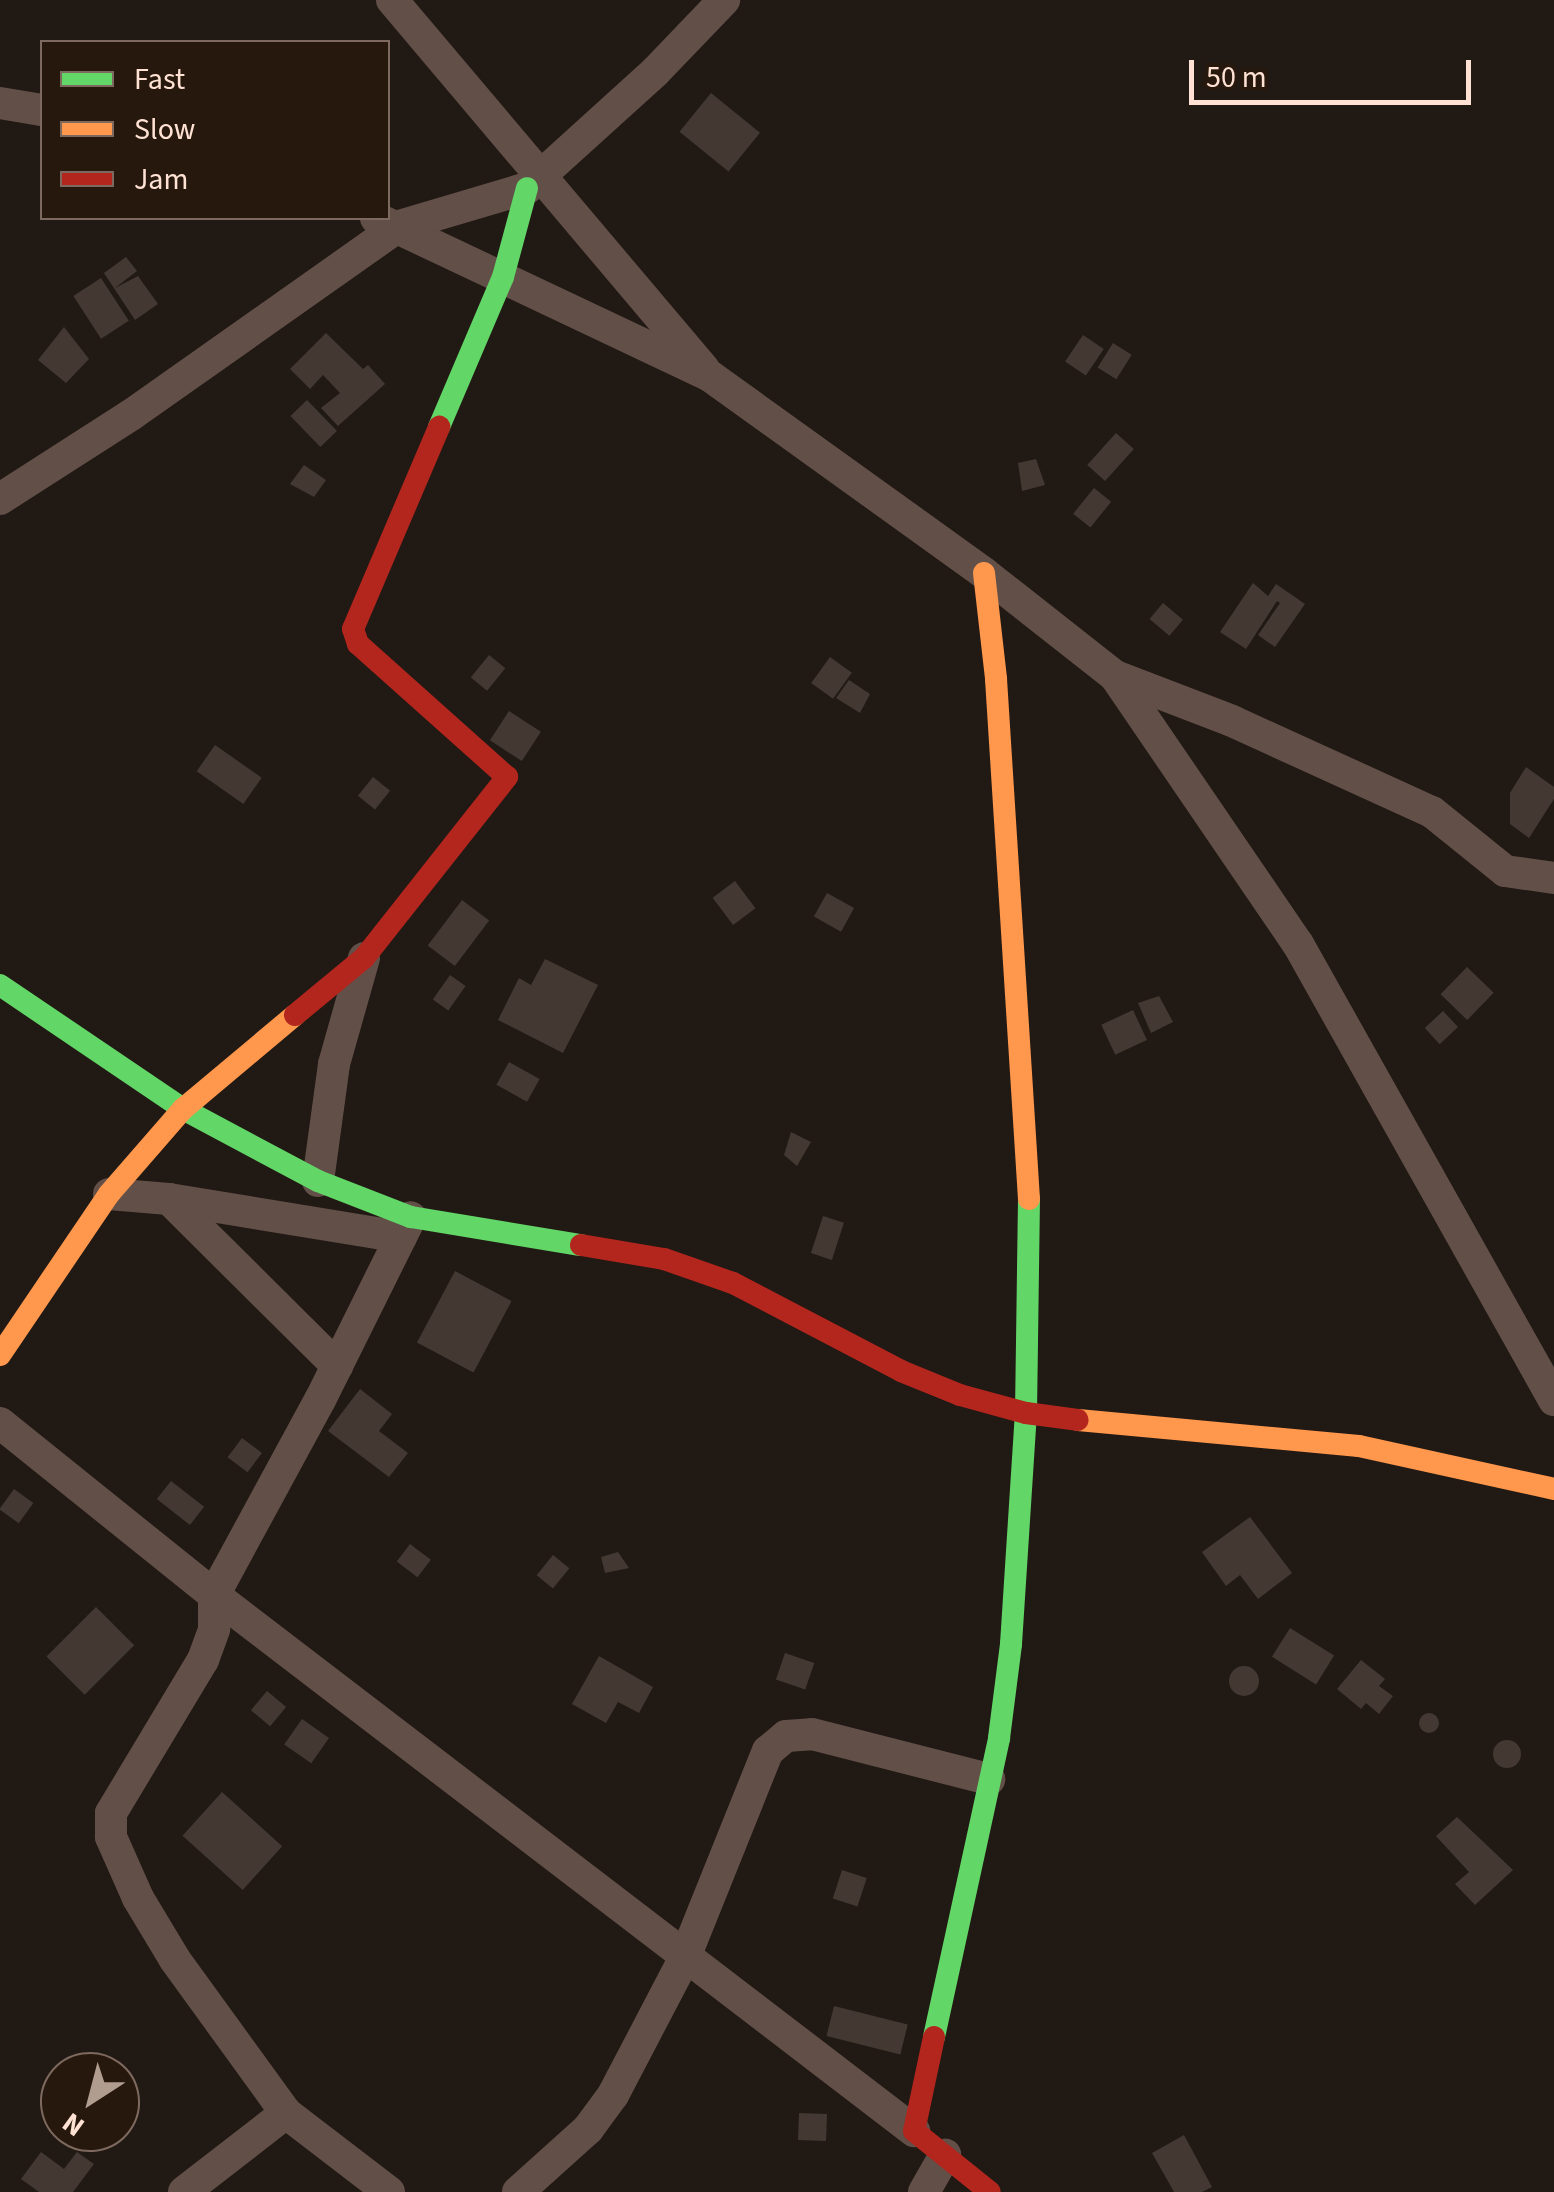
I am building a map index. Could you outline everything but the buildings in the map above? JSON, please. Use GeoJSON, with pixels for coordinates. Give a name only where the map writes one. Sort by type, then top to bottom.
{"type":"FeatureCollection","features":[{"type":"Feature","properties":{"kind":"street"},"geometry":{"type":"LineString","coordinates":[[392,0],[535,182],[710,376]]}},
{"type":"Feature","properties":{"kind":"street"},"geometry":{"type":"LineString","coordinates":[[1,1352],[110,1194],[183,1109],[364,958],[507,777],[358,644],[353,630],[503,278],[535,182],[724,0]]}},
{"type":"Feature","properties":{"kind":"street"},"geometry":{"type":"LineString","coordinates":[[0,102],[40,110]]}},
{"type":"Feature","properties":{"kind":"street"},"geometry":{"type":"LineString","coordinates":[[0,498],[131,415],[387,222],[535,182]]}},
{"type":"Feature","properties":{"kind":"street"},"geometry":{"type":"LineString","coordinates":[[387,222],[710,376],[984,572],[1116,676],[1232,721],[1432,812],[1505,872],[1554,878]]}},
{"type":"Feature","properties":{"kind":"street"},"geometry":{"type":"LineString","coordinates":[[914,2131],[990,1779],[1011,1644],[1026,1413],[1030,1244],[1027,1130],[1009,931],[996,679],[984,572]]}},
{"type":"Feature","properties":{"kind":"street"},"geometry":{"type":"LineString","coordinates":[[1116,676],[1298,944],[1554,1400]]}},
{"type":"Feature","properties":{"kind":"street"},"geometry":{"type":"LineString","coordinates":[[318,1181],[334,1064],[364,958]]}},
{"type":"Feature","properties":{"kind":"street"},"geometry":{"type":"LineString","coordinates":[[0,985],[183,1109],[406,1227]]}},
{"type":"Feature","properties":{"kind":"street"},"geometry":{"type":"LineString","coordinates":[[110,1194],[664,1259],[733,1283],[901,1371],[960,1395],[1026,1413],[1359,1446],[1554,1489]]}},
{"type":"Feature","properties":{"kind":"street"},"geometry":{"type":"LineString","coordinates":[[169,1199],[337,1366]]}},
{"type":"Feature","properties":{"kind":"street"},"geometry":{"type":"LineString","coordinates":[[389,2192],[286,2113],[174,1958],[138,1898],[111,1838],[111,1813],[203,1660],[214,1629],[214,1594],[337,1366],[406,1227]]}},
{"type":"Feature","properties":{"kind":"street"},"geometry":{"type":"LineString","coordinates":[[0,1423],[214,1594],[990,2192]]}},
{"type":"Feature","properties":{"kind":"street"},"geometry":{"type":"LineString","coordinates":[[518,2192],[588,2128],[613,2095],[685,1957],[768,1752],[786,1736],[812,1734],[990,1779]]}},
{"type":"Feature","properties":{"kind":"street"},"geometry":{"type":"LineString","coordinates":[[184,2192],[286,2113]]}},
{"type":"Feature","properties":{"kind":"street"},"geometry":{"type":"LineString","coordinates":[[924,2192],[946,2155]]}},
{"type":"Feature","properties":{"kind":"traffic: fast"},"geometry":{"type":"LineString","coordinates":[[439,427],[503,277],[527,188]]}},
{"type":"Feature","properties":{"kind":"traffic: fast"},"geometry":{"type":"LineString","coordinates":[[0,985],[183,1109],[318,1181],[411,1217],[581,1245]]}},
{"type":"Feature","properties":{"kind":"traffic: fast"},"geometry":{"type":"LineString","coordinates":[[934,2037],[999,1738],[1011,1644],[1026,1413],[1029,1199]]}},
{"type":"Feature","properties":{"kind":"traffic: slow"},"geometry":{"type":"LineString","coordinates":[[984,573],[996,679],[1029,1199]]}},
{"type":"Feature","properties":{"kind":"traffic: slow"},"geometry":{"type":"LineString","coordinates":[[0,1355],[109,1194],[183,1109],[295,1015]]}},
{"type":"Feature","properties":{"kind":"traffic: slow"},"geometry":{"type":"LineString","coordinates":[[1078,1420],[1359,1446],[1554,1489]]}},
{"type":"Feature","properties":{"kind":"traffic: jam"},"geometry":{"type":"LineString","coordinates":[[295,1015],[364,958],[507,777],[358,644],[353,629],[439,427]]}},
{"type":"Feature","properties":{"kind":"traffic: jam"},"geometry":{"type":"LineString","coordinates":[[581,1245],[664,1259],[733,1283],[901,1371],[960,1395],[1026,1413],[1078,1420]]}},
{"type":"Feature","properties":{"kind":"traffic: jam"},"geometry":{"type":"LineString","coordinates":[[934,2037],[914,2131],[990,2192]]}}]}
